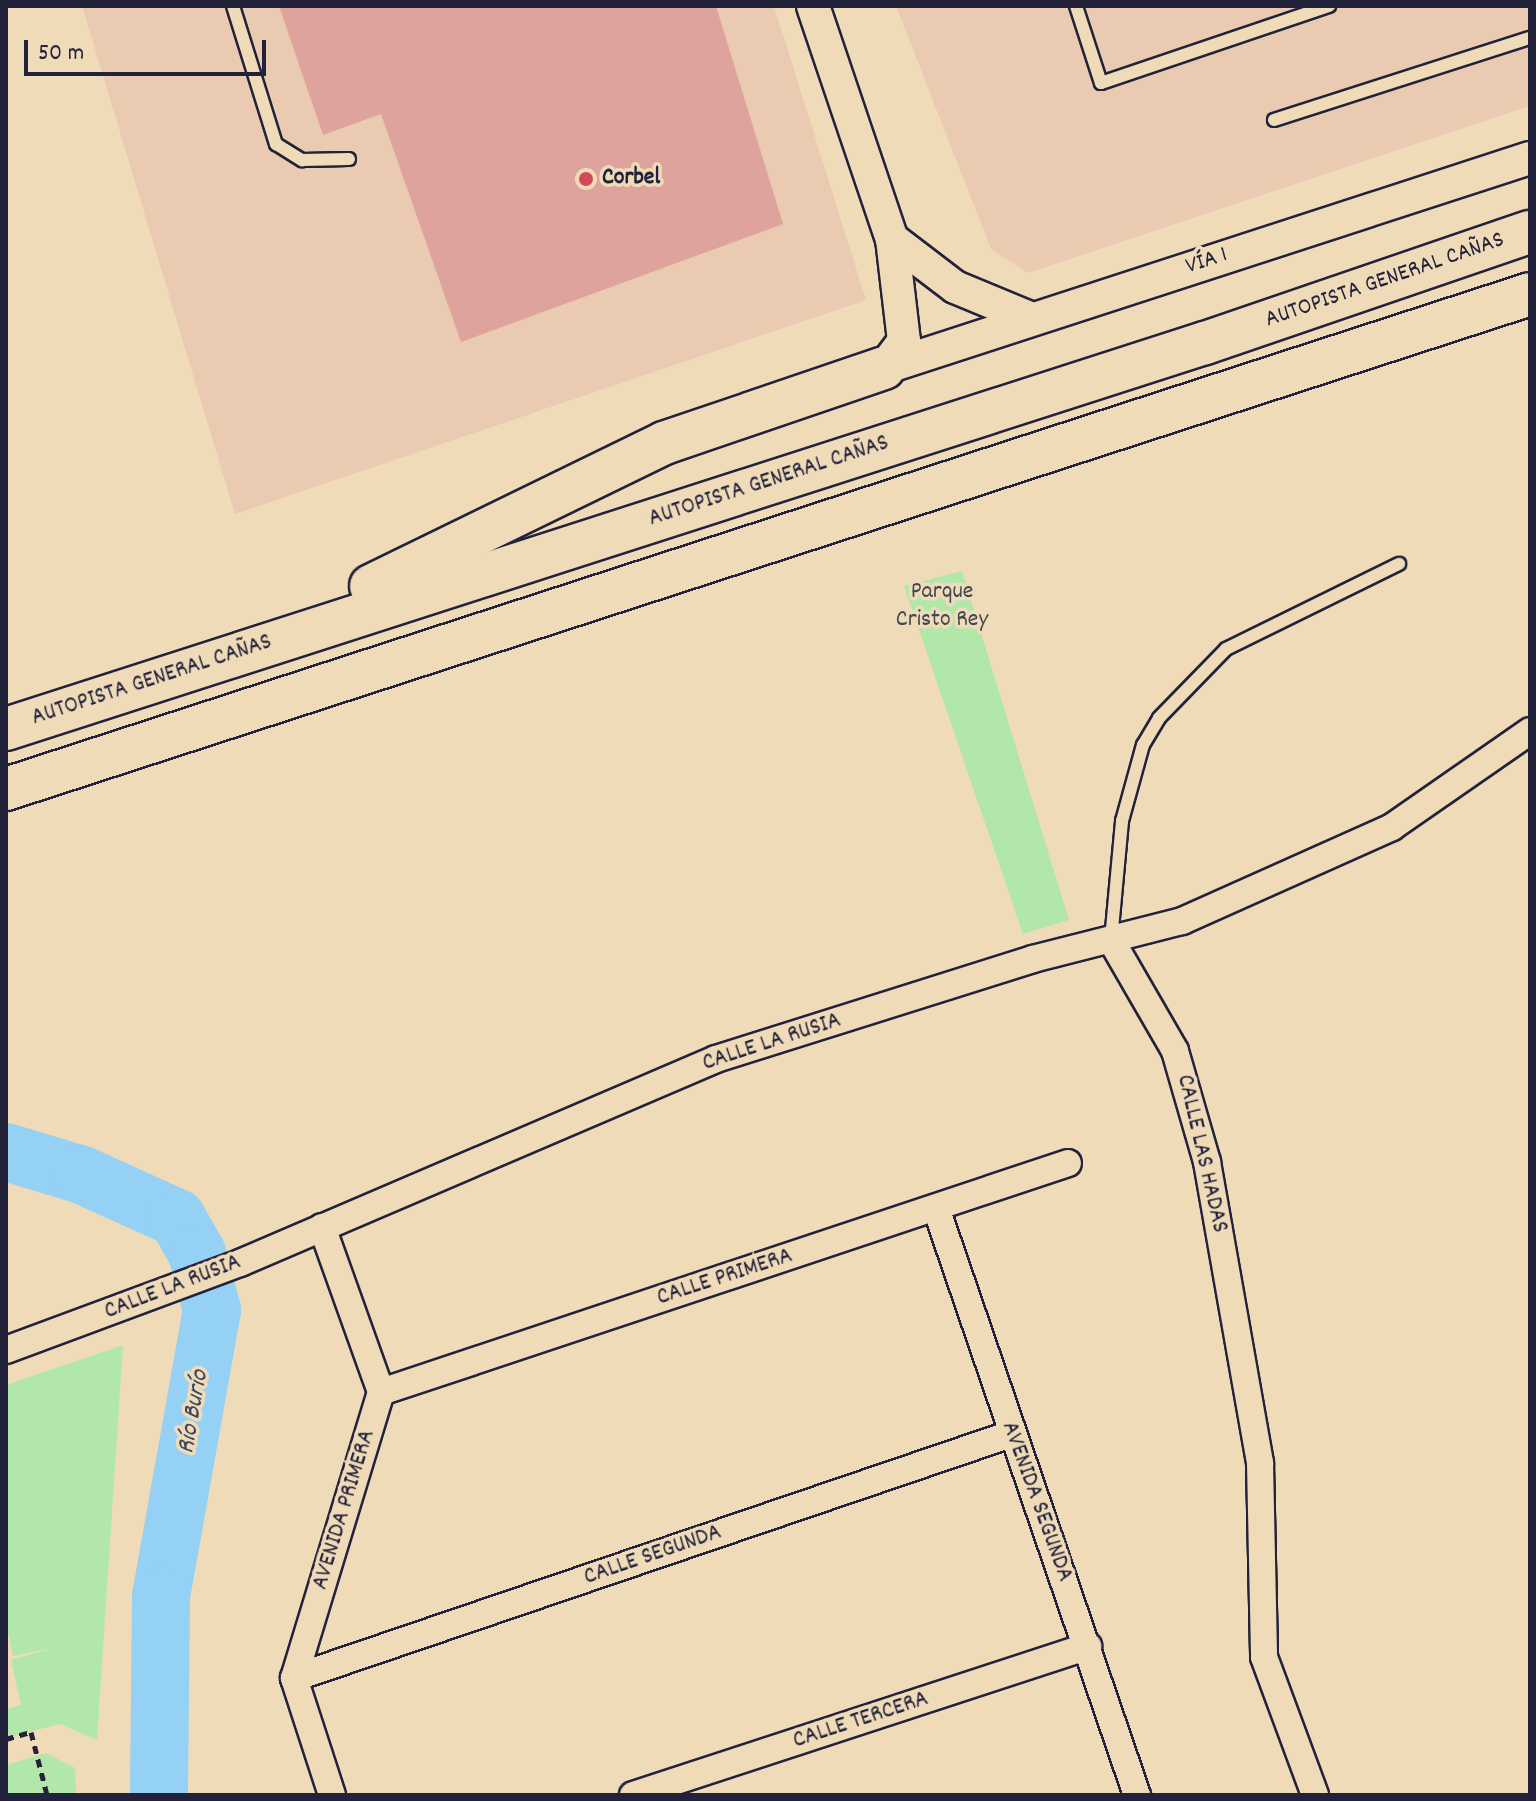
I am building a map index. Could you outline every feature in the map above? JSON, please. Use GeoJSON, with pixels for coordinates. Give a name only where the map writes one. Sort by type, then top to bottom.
{"type":"FeatureCollection","features":[{"type":"Feature","properties":{"kind":"highway","name":"AUTOPISTA GENERAL CAÑAS"},"geometry":{"type":"LineString","coordinates":[[6,729],[1205,343],[1530,232]]}},
{"type":"Feature","properties":{"kind":"highway"},"geometry":{"type":"LineString","coordinates":[[6,789],[1530,294]]}},
{"type":"Feature","properties":{"kind":"highway"},"geometry":{"type":"LineString","coordinates":[[216,659],[664,443],[884,368]]}},
{"type":"Feature","properties":{"kind":"street"},"geometry":{"type":"LineString","coordinates":[[813,6],[892,239],[904,341],[884,368]]}},
{"type":"Feature","properties":{"kind":"street","name":"VÍA 1"},"geometry":{"type":"LineString","coordinates":[[884,368],[1030,318],[1530,158]]}},
{"type":"Feature","properties":{"kind":"street"},"geometry":{"type":"LineString","coordinates":[[892,239],[955,287],[1030,318]]}},
{"type":"Feature","properties":{"kind":"street","name":"CALLE LA RUSIA"},"geometry":{"type":"LineString","coordinates":[[6,1350],[240,1263],[716,1059],[1033,959],[1182,921],[1392,827],[1530,731]]}},
{"type":"Feature","properties":{"kind":"street","name":"CALLE LAS HADAS"},"geometry":{"type":"LineString","coordinates":[[1111,940],[1175,1051],[1207,1162],[1260,1463],[1264,1657],[1315,1795]]}},
{"type":"Feature","properties":{"kind":"street","name":"CALLE PRIMERA"},"geometry":{"type":"LineString","coordinates":[[381,1392],[1068,1163]]}},
{"type":"Feature","properties":{"kind":"street","name":"AVENIDA SEGUNDA"},"geometry":{"type":"LineString","coordinates":[[936,1208],[1137,1795]]}},
{"type":"Feature","properties":{"kind":"street"},"geometry":{"type":"LineString","coordinates":[[322,1227],[381,1392]]}},
{"type":"Feature","properties":{"kind":"street","name":"AVENIDA PRIMERA"},"geometry":{"type":"LineString","coordinates":[[294,1678],[381,1392]]}},
{"type":"Feature","properties":{"kind":"street","name":"CALLE SEGUNDA"},"geometry":{"type":"LineString","coordinates":[[294,1678],[1011,1434]]}},
{"type":"Feature","properties":{"kind":"street","name":"CALLE TERCERA"},"geometry":{"type":"LineString","coordinates":[[633,1795],[1088,1646]]}},
{"type":"Feature","properties":{"kind":"street"},"geometry":{"type":"LineString","coordinates":[[294,1678],[332,1795]]}},
{"type":"Feature","properties":{"kind":"lane"},"geometry":{"type":"LineString","coordinates":[[233,6],[276,144],[302,160],[349,159]]}},
{"type":"Feature","properties":{"kind":"lane"},"geometry":{"type":"LineString","coordinates":[[1076,6],[1101,83],[1329,6]]}},
{"type":"Feature","properties":{"kind":"lane"},"geometry":{"type":"LineString","coordinates":[[1274,120],[1530,38]]}},
{"type":"Feature","properties":{"kind":"lane"},"geometry":{"type":"LineString","coordinates":[[1111,940],[1122,821],[1143,745],[1159,718],[1226,649],[1399,564]]}},
{"type":"Feature","properties":{"kind":"path"},"geometry":{"type":"LineString","coordinates":[[6,1739],[31,1732],[47,1795]]}},
{"type":"Feature","properties":{"kind":"shaded area"},"geometry":{"type":"Polygon","coordinates":[[[82,6],[774,6],[866,300],[235,514],[82,6]]]}},
{"type":"Feature","properties":{"kind":"shaded area"},"geometry":{"type":"Polygon","coordinates":[[[896,6],[1530,6],[1530,106],[1028,273],[991,249],[896,6]]]}},
{"type":"Feature","properties":{"kind":"green space","name":"Parque Cristo Rey"},"geometry":{"type":"Polygon","coordinates":[[[962,571],[1069,920],[1023,934],[904,586],[962,571]]]}},
{"type":"Feature","properties":{"kind":"green space"},"geometry":{"type":"Polygon","coordinates":[[[123,1345],[97,1740],[60,1724],[6,1738],[6,1709],[21,1705],[11,1660],[52,1648],[13,1656],[6,1624],[6,1385],[123,1345]]]}},
{"type":"Feature","properties":{"kind":"green space"},"geometry":{"type":"Polygon","coordinates":[[[46,1753],[75,1768],[76,1795],[6,1795],[6,1765],[46,1753]]]}},
{"type":"Feature","properties":{"kind":"building","name":"Corbel"},"geometry":{"type":"Polygon","coordinates":[[[279,6],[716,6],[783,224],[461,342],[381,114],[323,135],[279,6]]]}},
{"type":"Feature","properties":{"kind":"waterway","name":"Río Burío"},"geometry":{"type":"LineString","coordinates":[[6,1152],[82,1175],[177,1218],[197,1253],[212,1310],[161,1596],[159,1795]]}},
{"type":"Feature","properties":{"kind":"place","name":"Corbel"},"geometry":{"type":"Point","coordinates":[586,179]}}]}
